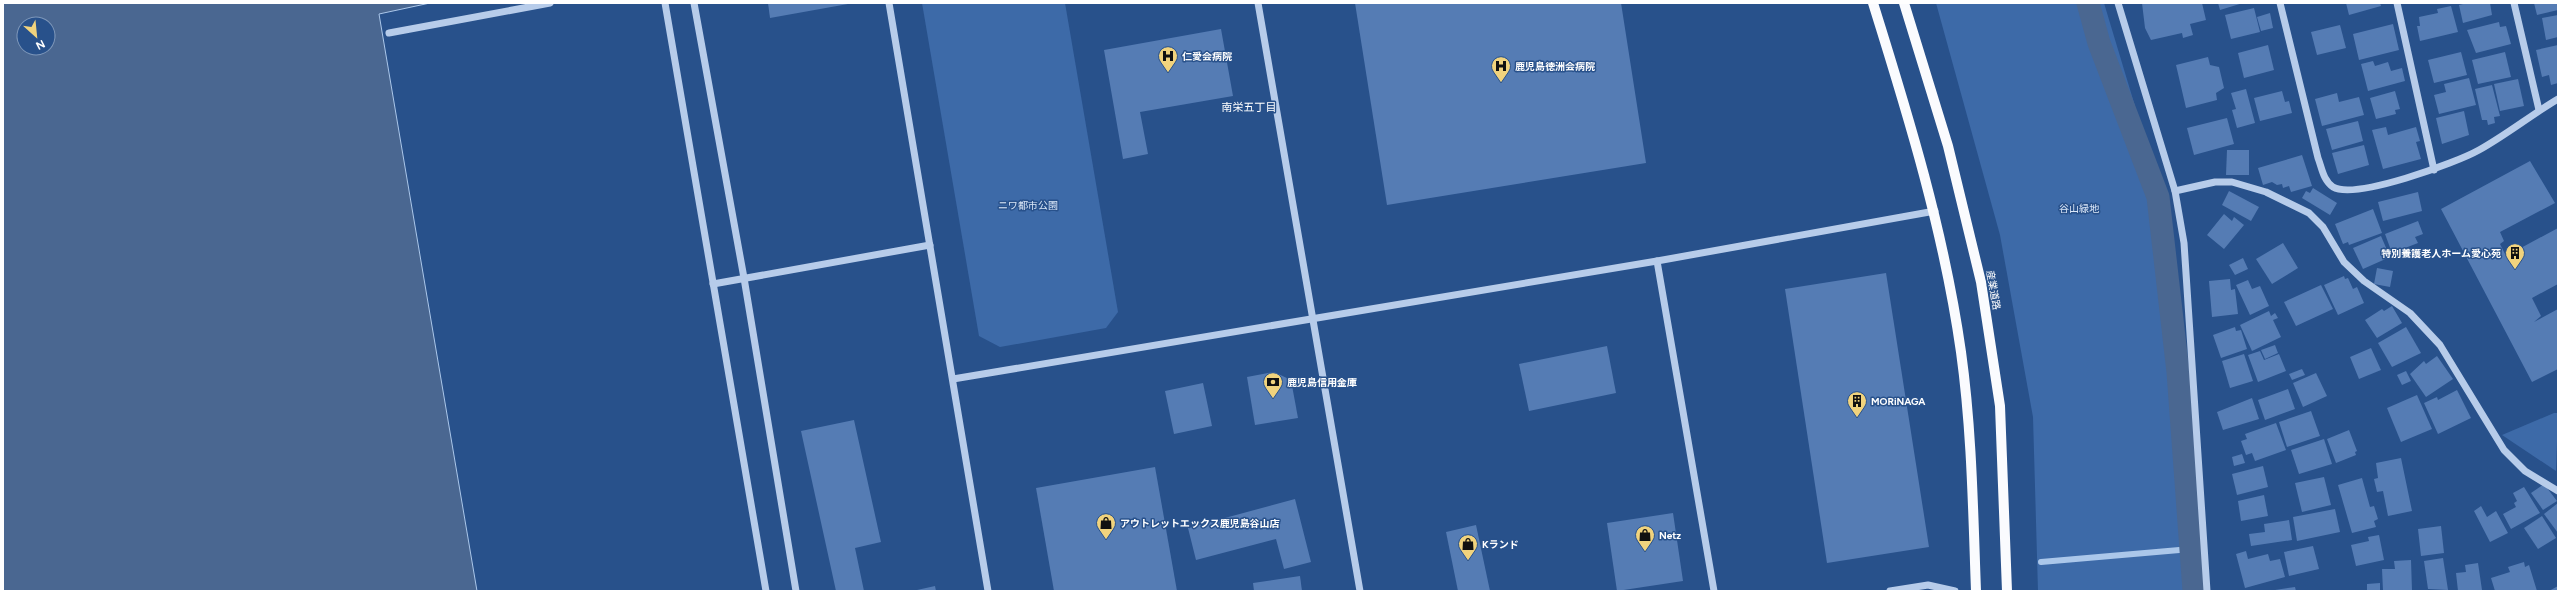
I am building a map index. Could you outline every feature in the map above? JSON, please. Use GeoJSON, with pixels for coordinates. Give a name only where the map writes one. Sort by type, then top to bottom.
{"type":"FeatureCollection","features":[{"type":"Feature","properties":{"kind":"main road"},"geometry":{"type":"LineString","coordinates":[[1873,3],[1935,211],[1960,352],[1970,434],[1976,591]]}},
{"type":"Feature","properties":{"kind":"main road","name":"産業道路"},"geometry":{"type":"LineString","coordinates":[[1904,3],[1950,154],[1981,282],[2000,406],[2007,591]]}},
{"type":"Feature","properties":{"kind":"street"},"geometry":{"type":"LineString","coordinates":[[389,33],[550,3]]}},
{"type":"Feature","properties":{"kind":"street"},"geometry":{"type":"LineString","coordinates":[[665,3],[766,591]]}},
{"type":"Feature","properties":{"kind":"street"},"geometry":{"type":"LineString","coordinates":[[694,3],[744,278],[796,591]]}},
{"type":"Feature","properties":{"kind":"street"},"geometry":{"type":"LineString","coordinates":[[889,3],[988,591]]}},
{"type":"Feature","properties":{"kind":"street"},"geometry":{"type":"LineString","coordinates":[[1258,3],[1360,591]]}},
{"type":"Feature","properties":{"kind":"street"},"geometry":{"type":"LineString","coordinates":[[2118,3],[2175,192],[2184,243],[2207,591]]}},
{"type":"Feature","properties":{"kind":"street"},"geometry":{"type":"LineString","coordinates":[[2280,3],[2325,179],[2334,188],[2350,190],[2376,186],[2434,170],[2480,150],[2558,98]]}},
{"type":"Feature","properties":{"kind":"street"},"geometry":{"type":"LineString","coordinates":[[2397,3],[2434,170]]}},
{"type":"Feature","properties":{"kind":"street"},"geometry":{"type":"LineString","coordinates":[[2514,3],[2539,110]]}},
{"type":"Feature","properties":{"kind":"street"},"geometry":{"type":"LineString","coordinates":[[2175,192],[2215,182],[2232,182],[2266,192],[2309,213],[2323,227],[2344,262],[2364,281],[2410,313],[2440,345],[2504,450],[2525,471],[2558,491]]}},
{"type":"Feature","properties":{"kind":"street"},"geometry":{"type":"LineString","coordinates":[[953,379],[1657,261],[1935,211]]}},
{"type":"Feature","properties":{"kind":"street"},"geometry":{"type":"LineString","coordinates":[[713,284],[930,245]]}},
{"type":"Feature","properties":{"kind":"street"},"geometry":{"type":"LineString","coordinates":[[1657,261],[1714,591]]}},
{"type":"Feature","properties":{"kind":"street"},"geometry":{"type":"LineString","coordinates":[[1890,591],[1928,585],[1955,591]]}},
{"type":"Feature","properties":{"kind":"green space","name":"ニワ都市公園"},"geometry":{"type":"Polygon","coordinates":[[[922,3],[1065,3],[1118,312],[1106,328],[1000,347],[979,336],[922,3]]]}},
{"type":"Feature","properties":{"kind":"green space","name":"谷山緑地"},"geometry":{"type":"Polygon","coordinates":[[[1936,3],[2104,3],[2162,196],[2183,372],[2198,591],[2038,591],[2033,417],[2000,235],[1936,3]]]}},
{"type":"Feature","properties":{"kind":"green space"},"geometry":{"type":"Polygon","coordinates":[[[2554,413],[2558,413],[2556,471],[2502,435],[2554,413]]]}},
{"type":"Feature","properties":{"kind":"shaded area"},"geometry":{"type":"Polygon","coordinates":[[[3,3],[430,3],[379,14],[477,591],[3,591],[3,3]]]}},
{"type":"Feature","properties":{"kind":"building"},"geometry":{"type":"Polygon","coordinates":[[[768,3],[848,3],[848,4],[770,18],[768,3]]]}},
{"type":"Feature","properties":{"kind":"building","name":"鹿児島徳洲会病院"},"geometry":{"type":"Polygon","coordinates":[[[1355,3],[1621,3],[1646,163],[1387,205],[1355,3]]]}},
{"type":"Feature","properties":{"kind":"building"},"geometry":{"type":"Polygon","coordinates":[[[2142,3],[2202,3],[2206,20],[2190,24],[2193,35],[2183,38],[2182,33],[2151,40],[2145,28],[2142,3]]]}},
{"type":"Feature","properties":{"kind":"building"},"geometry":{"type":"Polygon","coordinates":[[[2218,3],[2243,3],[2220,10],[2218,3]]]}},
{"type":"Feature","properties":{"kind":"building"},"geometry":{"type":"Polygon","coordinates":[[[2346,3],[2380,3],[2381,6],[2349,15],[2346,3]]]}},
{"type":"Feature","properties":{"kind":"building"},"geometry":{"type":"Polygon","coordinates":[[[2467,3],[2490,3],[2492,15],[2463,23],[2459,5],[2467,3]]]}},
{"type":"Feature","properties":{"kind":"building"},"geometry":{"type":"Polygon","coordinates":[[[2534,3],[2558,3],[2558,10],[2537,15],[2534,3]]]}},
{"type":"Feature","properties":{"kind":"building"},"geometry":{"type":"Polygon","coordinates":[[[2451,6],[2458,32],[2420,41],[2417,26],[2420,26],[2419,17],[2438,13],[2437,9],[2451,6]]]}},
{"type":"Feature","properties":{"kind":"building"},"geometry":{"type":"Polygon","coordinates":[[[2254,8],[2260,32],[2231,39],[2225,15],[2254,8]]]}},
{"type":"Feature","properties":{"kind":"building"},"geometry":{"type":"Polygon","coordinates":[[[2270,13],[2273,28],[2261,31],[2257,17],[2270,13]]]}},
{"type":"Feature","properties":{"kind":"building"},"geometry":{"type":"Polygon","coordinates":[[[2558,15],[2558,37],[2546,40],[2542,18],[2558,15]]]}},
{"type":"Feature","properties":{"kind":"building"},"geometry":{"type":"Polygon","coordinates":[[[2499,22],[2500,27],[2506,26],[2511,44],[2476,53],[2467,30],[2499,22]]]}},
{"type":"Feature","properties":{"kind":"building"},"geometry":{"type":"Polygon","coordinates":[[[2393,24],[2399,50],[2359,60],[2353,34],[2393,24]]]}},
{"type":"Feature","properties":{"kind":"building"},"geometry":{"type":"Polygon","coordinates":[[[2340,25],[2346,48],[2317,55],[2311,32],[2340,25]]]}},
{"type":"Feature","properties":{"kind":"building","name":"仁愛会病院"},"geometry":{"type":"Polygon","coordinates":[[[1221,29],[1233,96],[1140,112],[1148,154],[1123,159],[1104,50],[1221,29]]]}},
{"type":"Feature","properties":{"kind":"building"},"geometry":{"type":"Polygon","coordinates":[[[2268,45],[2274,70],[2244,78],[2238,53],[2268,45]]]}},
{"type":"Feature","properties":{"kind":"building"},"geometry":{"type":"Polygon","coordinates":[[[2558,45],[2558,83],[2551,85],[2549,75],[2542,77],[2536,50],[2558,45]]]}},
{"type":"Feature","properties":{"kind":"building"},"geometry":{"type":"Polygon","coordinates":[[[2461,52],[2467,75],[2434,83],[2428,60],[2461,52]]]}},
{"type":"Feature","properties":{"kind":"building"},"geometry":{"type":"Polygon","coordinates":[[[2505,52],[2511,77],[2478,84],[2472,60],[2505,52]]]}},
{"type":"Feature","properties":{"kind":"building"},"geometry":{"type":"Polygon","coordinates":[[[2208,57],[2210,65],[2219,67],[2224,88],[2216,93],[2217,100],[2186,108],[2176,65],[2208,57]]]}},
{"type":"Feature","properties":{"kind":"building"},"geometry":{"type":"Polygon","coordinates":[[[2373,61],[2375,66],[2388,62],[2391,71],[2402,68],[2405,81],[2368,91],[2361,64],[2373,61]]]}},
{"type":"Feature","properties":{"kind":"building"},"geometry":{"type":"Polygon","coordinates":[[[2469,78],[2476,105],[2439,114],[2434,95],[2446,92],[2444,84],[2469,78]]]}},
{"type":"Feature","properties":{"kind":"building"},"geometry":{"type":"Polygon","coordinates":[[[2518,79],[2524,106],[2500,111],[2494,84],[2518,79]]]}},
{"type":"Feature","properties":{"kind":"building"},"geometry":{"type":"Polygon","coordinates":[[[2492,85],[2500,116],[2494,117],[2495,123],[2488,125],[2487,120],[2482,120],[2475,89],[2492,85]]]}},
{"type":"Feature","properties":{"kind":"building"},"geometry":{"type":"Polygon","coordinates":[[[2246,89],[2255,123],[2237,128],[2232,110],[2236,109],[2231,93],[2246,89]]]}},
{"type":"Feature","properties":{"kind":"building"},"geometry":{"type":"Polygon","coordinates":[[[2282,91],[2285,102],[2289,101],[2292,113],[2260,121],[2254,98],[2282,91]]]}},
{"type":"Feature","properties":{"kind":"building"},"geometry":{"type":"Polygon","coordinates":[[[2395,91],[2400,109],[2395,110],[2396,114],[2376,119],[2370,98],[2395,91]]]}},
{"type":"Feature","properties":{"kind":"building"},"geometry":{"type":"Polygon","coordinates":[[[2337,93],[2339,102],[2359,97],[2364,115],[2322,126],[2315,99],[2337,93]]]}},
{"type":"Feature","properties":{"kind":"building"},"geometry":{"type":"Polygon","coordinates":[[[2464,111],[2469,135],[2442,144],[2436,118],[2464,111]]]}},
{"type":"Feature","properties":{"kind":"building"},"geometry":{"type":"Polygon","coordinates":[[[2227,118],[2234,144],[2194,155],[2187,128],[2227,118]]]}},
{"type":"Feature","properties":{"kind":"building"},"geometry":{"type":"Polygon","coordinates":[[[2358,121],[2363,141],[2332,150],[2326,129],[2358,121]]]}},
{"type":"Feature","properties":{"kind":"building"},"geometry":{"type":"Polygon","coordinates":[[[2386,127],[2388,135],[2416,127],[2420,141],[2416,142],[2421,159],[2383,169],[2372,130],[2386,127]]]}},
{"type":"Feature","properties":{"kind":"building"},"geometry":{"type":"Polygon","coordinates":[[[2364,145],[2369,165],[2338,174],[2332,153],[2364,145]]]}},
{"type":"Feature","properties":{"kind":"building"},"geometry":{"type":"Polygon","coordinates":[[[2227,150],[2249,150],[2249,175],[2226,175],[2227,150]]]}},
{"type":"Feature","properties":{"kind":"building"},"geometry":{"type":"Polygon","coordinates":[[[2302,155],[2312,186],[2291,192],[2289,186],[2283,188],[2282,184],[2277,185],[2272,182],[2263,185],[2258,168],[2302,155]]]}},
{"type":"Feature","properties":{"kind":"building","name":"特別養護老人ホーム愛心苑"},"geometry":{"type":"Polygon","coordinates":[[[2530,161],[2555,203],[2500,232],[2504,241],[2500,244],[2506,256],[2558,228],[2558,284],[2532,298],[2541,316],[2534,322],[2558,309],[2558,369],[2532,382],[2441,209],[2530,161]]]}},
{"type":"Feature","properties":{"kind":"building"},"geometry":{"type":"Polygon","coordinates":[[[2313,188],[2337,203],[2330,215],[2302,198],[2306,191],[2310,193],[2313,188]]]}},
{"type":"Feature","properties":{"kind":"building"},"geometry":{"type":"Polygon","coordinates":[[[2229,191],[2259,207],[2251,221],[2222,205],[2229,191]]]}},
{"type":"Feature","properties":{"kind":"building"},"geometry":{"type":"Polygon","coordinates":[[[2418,192],[2422,211],[2383,221],[2378,202],[2418,192]]]}},
{"type":"Feature","properties":{"kind":"building"},"geometry":{"type":"Polygon","coordinates":[[[2373,209],[2382,233],[2349,245],[2348,242],[2343,244],[2335,224],[2373,209]]]}},
{"type":"Feature","properties":{"kind":"building"},"geometry":{"type":"Polygon","coordinates":[[[2224,214],[2232,221],[2234,217],[2244,225],[2224,249],[2207,235],[2224,214]]]}},
{"type":"Feature","properties":{"kind":"building"},"geometry":{"type":"Polygon","coordinates":[[[2418,221],[2423,234],[2415,237],[2418,243],[2392,253],[2385,234],[2418,221]]]}},
{"type":"Feature","properties":{"kind":"building"},"geometry":{"type":"Polygon","coordinates":[[[2381,236],[2390,257],[2363,269],[2353,248],[2381,236]]]}},
{"type":"Feature","properties":{"kind":"building"},"geometry":{"type":"Polygon","coordinates":[[[2283,243],[2298,268],[2272,284],[2256,259],[2283,243]]]}},
{"type":"Feature","properties":{"kind":"building"},"geometry":{"type":"Polygon","coordinates":[[[2243,258],[2248,269],[2235,275],[2229,265],[2243,258]]]}},
{"type":"Feature","properties":{"kind":"building"},"geometry":{"type":"Polygon","coordinates":[[[2377,268],[2393,271],[2390,287],[2374,284],[2377,268]]]}},
{"type":"Feature","properties":{"kind":"building","name":"MORiNAGA"},"geometry":{"type":"Polygon","coordinates":[[[1886,273],[1929,547],[1827,563],[1785,289],[1886,273]]]}},
{"type":"Feature","properties":{"kind":"building"},"geometry":{"type":"Polygon","coordinates":[[[2344,276],[2345,279],[2348,278],[2353,289],[2357,287],[2364,303],[2338,315],[2324,285],[2344,276]]]}},
{"type":"Feature","properties":{"kind":"building"},"geometry":{"type":"Polygon","coordinates":[[[2230,279],[2231,290],[2235,289],[2238,314],[2212,317],[2209,281],[2230,279]]]}},
{"type":"Feature","properties":{"kind":"building"},"geometry":{"type":"Polygon","coordinates":[[[2248,280],[2252,289],[2260,286],[2269,306],[2250,315],[2236,285],[2248,280]]]}},
{"type":"Feature","properties":{"kind":"building"},"geometry":{"type":"Polygon","coordinates":[[[2321,285],[2333,309],[2296,326],[2284,302],[2321,285]]]}},
{"type":"Feature","properties":{"kind":"building"},"geometry":{"type":"Polygon","coordinates":[[[2392,306],[2402,323],[2377,338],[2365,320],[2382,309],[2384,311],[2392,306]]]}},
{"type":"Feature","properties":{"kind":"building"},"geometry":{"type":"Polygon","coordinates":[[[2269,311],[2271,316],[2275,313],[2278,318],[2273,320],[2281,337],[2252,351],[2240,325],[2269,311]]]}},
{"type":"Feature","properties":{"kind":"building"},"geometry":{"type":"Polygon","coordinates":[[[2235,327],[2236,331],[2241,330],[2247,349],[2221,358],[2213,335],[2235,327]]]}},
{"type":"Feature","properties":{"kind":"building"},"geometry":{"type":"Polygon","coordinates":[[[2406,327],[2421,353],[2392,367],[2378,343],[2406,327]]]}},
{"type":"Feature","properties":{"kind":"building"},"geometry":{"type":"Polygon","coordinates":[[[2275,345],[2278,353],[2265,359],[2261,350],[2275,345]]]}},
{"type":"Feature","properties":{"kind":"building"},"geometry":{"type":"Polygon","coordinates":[[[1607,346],[1616,393],[1529,411],[1519,364],[1607,346]]]}},
{"type":"Feature","properties":{"kind":"building"},"geometry":{"type":"Polygon","coordinates":[[[2371,348],[2381,370],[2359,379],[2350,357],[2371,348]]]}},
{"type":"Feature","properties":{"kind":"building"},"geometry":{"type":"Polygon","coordinates":[[[2260,351],[2264,360],[2279,354],[2286,371],[2258,382],[2248,355],[2260,351]]]}},
{"type":"Feature","properties":{"kind":"building"},"geometry":{"type":"Polygon","coordinates":[[[2244,354],[2253,381],[2230,388],[2222,361],[2244,354]]]}},
{"type":"Feature","properties":{"kind":"building"},"geometry":{"type":"Polygon","coordinates":[[[2437,356],[2453,379],[2426,397],[2410,374],[2424,361],[2426,364],[2437,356]]]}},
{"type":"Feature","properties":{"kind":"building"},"geometry":{"type":"Polygon","coordinates":[[[2302,369],[2305,375],[2292,380],[2289,374],[2302,369]]]}},
{"type":"Feature","properties":{"kind":"building"},"geometry":{"type":"Polygon","coordinates":[[[2406,371],[2411,381],[2402,385],[2397,375],[2406,371]]]}},
{"type":"Feature","properties":{"kind":"building","name":"鹿児島信用金庫"},"geometry":{"type":"Polygon","coordinates":[[[1274,372],[1291,380],[1298,418],[1255,425],[1247,377],[1274,372]]]}},
{"type":"Feature","properties":{"kind":"building"},"geometry":{"type":"Polygon","coordinates":[[[2316,373],[2327,396],[2303,407],[2293,383],[2316,373]]]}},
{"type":"Feature","properties":{"kind":"building"},"geometry":{"type":"Polygon","coordinates":[[[1203,383],[1212,426],[1174,434],[1165,391],[1203,383]]]}},
{"type":"Feature","properties":{"kind":"building"},"geometry":{"type":"Polygon","coordinates":[[[2288,389],[2295,409],[2265,420],[2258,400],[2288,389]]]}},
{"type":"Feature","properties":{"kind":"building"},"geometry":{"type":"Polygon","coordinates":[[[2457,390],[2471,418],[2438,434],[2424,403],[2437,397],[2438,400],[2457,390]]]}},
{"type":"Feature","properties":{"kind":"building"},"geometry":{"type":"Polygon","coordinates":[[[2417,395],[2432,429],[2401,442],[2387,408],[2417,395]]]}},
{"type":"Feature","properties":{"kind":"building"},"geometry":{"type":"Polygon","coordinates":[[[2252,398],[2259,419],[2223,430],[2217,412],[2252,398]]]}},
{"type":"Feature","properties":{"kind":"building"},"geometry":{"type":"Polygon","coordinates":[[[2311,411],[2320,436],[2287,447],[2279,422],[2311,411]]]}},
{"type":"Feature","properties":{"kind":"building"},"geometry":{"type":"Polygon","coordinates":[[[854,420],[881,542],[855,548],[864,591],[836,591],[801,431],[854,420]]]}},
{"type":"Feature","properties":{"kind":"building"},"geometry":{"type":"Polygon","coordinates":[[[2276,423],[2286,450],[2255,461],[2252,453],[2246,455],[2241,441],[2247,439],[2245,434],[2276,423]]]}},
{"type":"Feature","properties":{"kind":"building"},"geometry":{"type":"Polygon","coordinates":[[[2349,430],[2357,451],[2355,452],[2356,455],[2336,463],[2327,439],[2349,430]]]}},
{"type":"Feature","properties":{"kind":"building"},"geometry":{"type":"Polygon","coordinates":[[[2324,439],[2332,464],[2299,474],[2291,450],[2324,439]]]}},
{"type":"Feature","properties":{"kind":"building"},"geometry":{"type":"Polygon","coordinates":[[[2242,454],[2245,463],[2234,466],[2232,457],[2242,454]]]}},
{"type":"Feature","properties":{"kind":"building"},"geometry":{"type":"Polygon","coordinates":[[[2401,458],[2412,511],[2388,516],[2383,491],[2377,492],[2374,479],[2378,478],[2376,463],[2401,458]]]}},
{"type":"Feature","properties":{"kind":"building"},"geometry":{"type":"Polygon","coordinates":[[[2263,466],[2268,487],[2237,495],[2232,474],[2263,466]]]}},
{"type":"Feature","properties":{"kind":"building","name":"アウトレットエックス鹿児島谷山店"},"geometry":{"type":"Polygon","coordinates":[[[1155,467],[1177,591],[1054,591],[1036,488],[1155,467]]]}},
{"type":"Feature","properties":{"kind":"building"},"geometry":{"type":"Polygon","coordinates":[[[2324,477],[2331,505],[2302,512],[2295,483],[2324,477]]]}},
{"type":"Feature","properties":{"kind":"building"},"geometry":{"type":"Polygon","coordinates":[[[2362,478],[2370,507],[2374,506],[2378,519],[2374,521],[2376,527],[2352,533],[2338,485],[2362,478]]]}},
{"type":"Feature","properties":{"kind":"building"},"geometry":{"type":"Polygon","coordinates":[[[2544,484],[2557,501],[2543,510],[2531,493],[2544,484]]]}},
{"type":"Feature","properties":{"kind":"building"},"geometry":{"type":"Polygon","coordinates":[[[2524,487],[2540,513],[2511,529],[2503,514],[2516,507],[2514,503],[2517,501],[2513,493],[2524,487]]]}},
{"type":"Feature","properties":{"kind":"building"},"geometry":{"type":"Polygon","coordinates":[[[2264,495],[2268,516],[2241,521],[2238,501],[2264,495]]]}},
{"type":"Feature","properties":{"kind":"building"},"geometry":{"type":"Polygon","coordinates":[[[1295,499],[1311,562],[1284,569],[1276,539],[1196,560],[1188,528],[1295,499]]]}},
{"type":"Feature","properties":{"kind":"building"},"geometry":{"type":"Polygon","coordinates":[[[2558,503],[2558,533],[2544,514],[2558,503]]]}},
{"type":"Feature","properties":{"kind":"building"},"geometry":{"type":"Polygon","coordinates":[[[2481,506],[2487,517],[2496,511],[2508,533],[2490,542],[2474,511],[2481,506]]]}},
{"type":"Feature","properties":{"kind":"building"},"geometry":{"type":"Polygon","coordinates":[[[2335,509],[2340,532],[2297,541],[2293,517],[2335,509]]]}},
{"type":"Feature","properties":{"kind":"building","name":"Netz"},"geometry":{"type":"Polygon","coordinates":[[[1673,513],[1683,581],[1617,591],[1607,523],[1673,513]]]}},
{"type":"Feature","properties":{"kind":"building"},"geometry":{"type":"Polygon","coordinates":[[[2542,516],[2556,538],[2538,549],[2524,528],[2542,516]]]}},
{"type":"Feature","properties":{"kind":"building"},"geometry":{"type":"Polygon","coordinates":[[[2289,520],[2292,540],[2251,546],[2249,534],[2265,532],[2264,524],[2289,520]]]}},
{"type":"Feature","properties":{"kind":"building","name":"Kランド"},"geometry":{"type":"Polygon","coordinates":[[[1476,525],[1490,591],[1458,591],[1446,532],[1476,525]]]}},
{"type":"Feature","properties":{"kind":"building"},"geometry":{"type":"Polygon","coordinates":[[[2441,526],[2444,553],[2421,556],[2418,529],[2441,526]]]}},
{"type":"Feature","properties":{"kind":"building"},"geometry":{"type":"Polygon","coordinates":[[[2379,535],[2384,560],[2356,566],[2351,545],[2369,541],[2368,537],[2379,535]]]}},
{"type":"Feature","properties":{"kind":"building"},"geometry":{"type":"Polygon","coordinates":[[[2313,546],[2319,569],[2289,576],[2284,552],[2313,546]]]}},
{"type":"Feature","properties":{"kind":"building"},"geometry":{"type":"Polygon","coordinates":[[[2246,551],[2248,559],[2268,554],[2270,561],[2280,559],[2285,577],[2245,588],[2236,554],[2246,551]]]}},
{"type":"Feature","properties":{"kind":"building"},"geometry":{"type":"Polygon","coordinates":[[[2443,558],[2448,590],[2428,589],[2424,561],[2443,558]]]}},
{"type":"Feature","properties":{"kind":"building"},"geometry":{"type":"Polygon","coordinates":[[[2411,560],[2412,591],[2383,591],[2382,569],[2395,569],[2394,561],[2411,560]]]}},
{"type":"Feature","properties":{"kind":"building"},"geometry":{"type":"Polygon","coordinates":[[[2524,562],[2525,567],[2529,565],[2537,591],[2495,591],[2491,578],[2510,572],[2508,567],[2524,562]]]}},
{"type":"Feature","properties":{"kind":"building"},"geometry":{"type":"Polygon","coordinates":[[[2478,563],[2482,590],[2458,591],[2456,573],[2466,572],[2465,565],[2478,563]]]}},
{"type":"Feature","properties":{"kind":"building"},"geometry":{"type":"Polygon","coordinates":[[[1300,576],[1302,591],[1254,591],[1253,583],[1300,576]]]}},
{"type":"Feature","properties":{"kind":"building"},"geometry":{"type":"Polygon","coordinates":[[[2380,583],[2380,591],[2367,591],[2367,584],[2380,583]]]}},
{"type":"Feature","properties":{"kind":"building"},"geometry":{"type":"Polygon","coordinates":[[[935,586],[936,591],[917,591],[917,590],[935,586]]]}},
{"type":"Feature","properties":{"kind":"building"},"geometry":{"type":"Polygon","coordinates":[[[2558,586],[2558,591],[2549,591],[2558,586]]]}},
{"type":"Feature","properties":{"kind":"building"},"geometry":{"type":"Polygon","coordinates":[[[2295,587],[2296,591],[2275,591],[2275,590],[2295,587]]]}},
{"type":"Feature","properties":{"kind":"waterway"},"geometry":{"type":"LineString","coordinates":[[2088,3],[2099,43],[2158,197],[2178,372],[2194,591]]}},
{"type":"Feature","properties":{"kind":"waterway"},"geometry":{"type":"LineString","coordinates":[[2041,562],[2191,549]]}},
{"type":"Feature","properties":{"kind":"place","name":"仁愛会病院"},"geometry":{"type":"Point","coordinates":[1168,73]}},
{"type":"Feature","properties":{"kind":"place","name":"鹿児島徳洲会病院"},"geometry":{"type":"Point","coordinates":[1501,83]}},
{"type":"Feature","properties":{"kind":"place","name":"特別養護老人ホーム愛心苑"},"geometry":{"type":"Point","coordinates":[2515,270]}},
{"type":"Feature","properties":{"kind":"place","name":"鹿児島信用金庫"},"geometry":{"type":"Point","coordinates":[1273,399]}},
{"type":"Feature","properties":{"kind":"place","name":"MORiNAGA"},"geometry":{"type":"Point","coordinates":[1857,418]}},
{"type":"Feature","properties":{"kind":"place","name":"アウトレットエックス鹿児島谷山店"},"geometry":{"type":"Point","coordinates":[1106,540]}},
{"type":"Feature","properties":{"kind":"place","name":"Netz"},"geometry":{"type":"Point","coordinates":[1645,552]}},
{"type":"Feature","properties":{"kind":"place","name":"Kランド"},"geometry":{"type":"Point","coordinates":[1468,561]}},
{"type":"Feature","properties":{"kind":"district","name":"南栄五丁目"},"geometry":{"type":"Point","coordinates":[1249,107]}}]}
